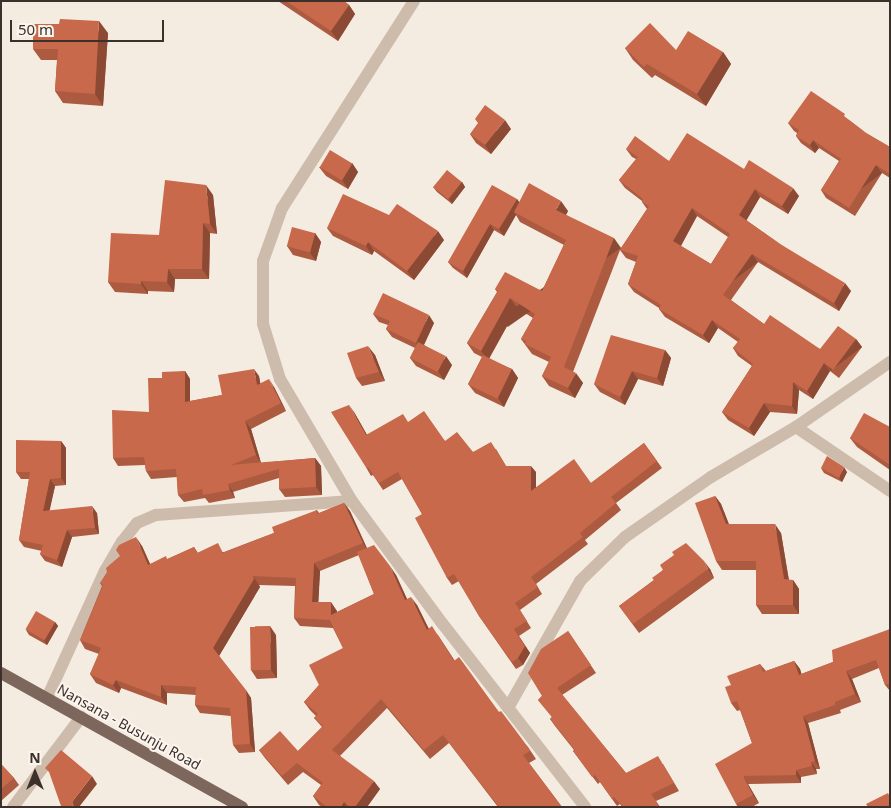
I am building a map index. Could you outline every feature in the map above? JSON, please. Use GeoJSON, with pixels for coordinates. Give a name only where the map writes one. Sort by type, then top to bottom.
{"type":"FeatureCollection","features":[{"type":"Feature","properties":{"kind":"main road","name":"Nansana - Busunju Road"},"geometry":{"type":"LineString","coordinates":[[1,673],[242,807]]}},
{"type":"Feature","properties":{"kind":"street"},"geometry":{"type":"LineString","coordinates":[[414,1],[282,208],[262,262],[263,324],[280,379],[352,501],[442,623],[585,807]]}},
{"type":"Feature","properties":{"kind":"street"},"geometry":{"type":"LineString","coordinates":[[508,708],[580,581],[625,538],[711,477],[796,427],[890,362]]}},
{"type":"Feature","properties":{"kind":"street"},"geometry":{"type":"LineString","coordinates":[[796,427],[890,491]]}},
{"type":"Feature","properties":{"kind":"street"},"geometry":{"type":"LineString","coordinates":[[47,698],[104,571],[122,542],[137,523],[156,515],[352,501]]}},
{"type":"Feature","properties":{"kind":"street"},"geometry":{"type":"LineString","coordinates":[[13,807],[81,718]]}},
{"type":"Feature","properties":{"kind":"building"},"geometry":{"type":"Polygon","coordinates":[[[286,1],[344,1],[349,5],[331,31],[286,1]]]}},
{"type":"Feature","properties":{"kind":"building"},"geometry":{"type":"Polygon","coordinates":[[[60,19],[99,21],[95,94],[55,91],[58,49],[33,49],[33,24],[59,24],[60,19]]]}},
{"type":"Feature","properties":{"kind":"building"},"geometry":{"type":"Polygon","coordinates":[[[650,23],[676,50],[688,31],[723,52],[697,94],[647,64],[644,67],[625,48],[650,23]]]}},
{"type":"Feature","properties":{"kind":"building"},"geometry":{"type":"Polygon","coordinates":[[[811,91],[845,114],[844,116],[866,133],[890,147],[890,174],[876,165],[849,208],[821,190],[841,159],[813,140],[810,145],[796,136],[799,130],[788,123],[811,91]]]}},
{"type":"Feature","properties":{"kind":"building"},"geometry":{"type":"Polygon","coordinates":[[[485,105],[505,120],[485,145],[470,134],[478,123],[475,119],[485,105]]]}},
{"type":"Feature","properties":{"kind":"building"},"geometry":{"type":"Polygon","coordinates":[[[687,133],[744,169],[749,160],[793,188],[782,206],[755,189],[739,215],[780,244],[845,283],[834,303],[752,254],[723,295],[764,324],[770,315],[820,349],[838,326],[856,339],[833,370],[824,363],[807,391],[793,382],[792,406],[764,403],[749,428],[722,412],[753,364],[733,348],[740,339],[712,320],[703,335],[659,309],[661,305],[628,284],[638,256],[620,250],[649,206],[642,202],[643,199],[619,180],[638,157],[626,149],[635,136],[669,161],[687,133]],[[692,208],[673,241],[711,264],[730,234],[692,208]]]}},
{"type":"Feature","properties":{"kind":"building"},"geometry":{"type":"Polygon","coordinates":[[[330,150],[352,163],[342,181],[320,167],[330,150]]]}},
{"type":"Feature","properties":{"kind":"building"},"geometry":{"type":"Polygon","coordinates":[[[447,170],[462,182],[448,199],[433,187],[447,170]]]}},
{"type":"Feature","properties":{"kind":"building"},"geometry":{"type":"Polygon","coordinates":[[[165,180],[206,185],[210,224],[203,223],[202,269],[168,269],[167,282],[141,281],[141,284],[108,282],[111,233],[159,235],[165,180]]]}},
{"type":"Feature","properties":{"kind":"building"},"geometry":{"type":"Polygon","coordinates":[[[529,183],[561,201],[556,210],[614,238],[564,367],[576,373],[568,388],[542,376],[551,357],[525,344],[526,341],[521,339],[535,314],[510,298],[481,351],[467,343],[498,291],[495,289],[505,272],[542,291],[566,240],[514,212],[529,183]]]}},
{"type":"Feature","properties":{"kind":"building"},"geometry":{"type":"Polygon","coordinates":[[[492,185],[517,199],[499,229],[490,224],[463,271],[448,262],[492,185]]]}},
{"type":"Feature","properties":{"kind":"building"},"geometry":{"type":"Polygon","coordinates":[[[343,194],[389,215],[397,204],[438,231],[407,271],[368,242],[366,246],[327,228],[343,194]]]}},
{"type":"Feature","properties":{"kind":"building"},"geometry":{"type":"Polygon","coordinates":[[[292,227],[315,233],[310,253],[287,246],[292,227]]]}},
{"type":"Feature","properties":{"kind":"building"},"geometry":{"type":"Polygon","coordinates":[[[383,293],[429,315],[416,343],[386,329],[390,321],[373,314],[383,293]]]}},
{"type":"Feature","properties":{"kind":"building"},"geometry":{"type":"Polygon","coordinates":[[[611,335],[665,350],[657,378],[632,371],[620,397],[594,384],[611,335]]]}},
{"type":"Feature","properties":{"kind":"building"},"geometry":{"type":"Polygon","coordinates":[[[418,342],[446,356],[437,372],[410,358],[418,342]]]}},
{"type":"Feature","properties":{"kind":"building"},"geometry":{"type":"Polygon","coordinates":[[[368,346],[379,372],[356,378],[347,353],[368,346]]]}},
{"type":"Feature","properties":{"kind":"building"},"geometry":{"type":"Polygon","coordinates":[[[483,355],[512,369],[497,399],[469,385],[483,355]]]}},
{"type":"Feature","properties":{"kind":"building"},"geometry":{"type":"Polygon","coordinates":[[[254,369],[257,385],[269,379],[281,403],[245,421],[256,455],[231,465],[278,461],[279,463],[279,461],[315,458],[316,487],[279,489],[279,469],[228,484],[230,490],[203,495],[202,489],[178,495],[176,469],[146,471],[144,457],[113,458],[112,410],[149,412],[148,378],[162,378],[162,372],[185,371],[185,402],[222,395],[218,375],[254,369]]]}},
{"type":"Feature","properties":{"kind":"building"},"geometry":{"type":"Polygon","coordinates":[[[349,405],[366,435],[403,414],[408,422],[424,411],[445,441],[457,432],[473,452],[491,442],[506,466],[531,466],[531,491],[574,459],[591,483],[644,443],[657,461],[611,497],[616,503],[580,533],[583,537],[531,577],[538,587],[515,603],[527,621],[514,629],[525,646],[518,658],[512,662],[479,616],[454,574],[447,578],[415,518],[422,514],[398,472],[379,483],[368,467],[367,469],[331,412],[349,405]]]}},
{"type":"Feature","properties":{"kind":"building"},"geometry":{"type":"Polygon","coordinates":[[[864,413],[890,427],[890,465],[850,438],[864,413]]]}},
{"type":"Feature","properties":{"kind":"building"},"geometry":{"type":"Polygon","coordinates":[[[16,440],[61,441],[61,478],[50,479],[43,511],[92,506],[95,528],[67,530],[57,560],[40,554],[43,545],[19,540],[30,472],[16,472],[16,440]]]}},
{"type":"Feature","properties":{"kind":"building"},"geometry":{"type":"Polygon","coordinates":[[[827,456],[844,467],[839,478],[821,468],[827,456]]]}},
{"type":"Feature","properties":{"kind":"building"},"geometry":{"type":"Polygon","coordinates":[[[715,496],[726,524],[775,524],[784,579],[793,580],[793,605],[756,605],[756,561],[716,561],[695,503],[715,496]]]}},
{"type":"Feature","properties":{"kind":"building"},"geometry":{"type":"Polygon","coordinates":[[[344,503],[363,543],[314,563],[312,602],[331,602],[331,615],[374,594],[357,552],[374,545],[390,566],[405,600],[411,597],[427,630],[432,626],[454,661],[459,657],[499,712],[501,711],[522,739],[530,751],[523,755],[562,807],[499,807],[443,735],[424,750],[381,699],[332,750],[374,781],[355,807],[350,807],[344,802],[341,807],[327,807],[313,796],[323,783],[297,763],[282,776],[259,750],[280,731],[298,751],[323,726],[314,718],[318,714],[304,702],[319,685],[309,665],[343,648],[330,620],[294,618],[296,578],[253,576],[254,579],[213,648],[246,690],[250,744],[233,745],[230,708],[195,705],[196,687],[161,685],[161,697],[116,680],[113,685],[90,674],[101,648],[80,640],[103,585],[100,583],[107,572],[106,568],[120,556],[116,550],[119,545],[136,537],[148,565],[166,556],[167,559],[194,547],[197,553],[218,543],[223,553],[274,533],[272,527],[317,510],[317,514],[344,503]]]}},
{"type":"Feature","properties":{"kind":"building"},"geometry":{"type":"Polygon","coordinates":[[[686,543],[704,561],[708,569],[633,624],[619,606],[654,580],[652,578],[663,570],[660,565],[674,555],[672,552],[686,543]]]}},
{"type":"Feature","properties":{"kind":"building"},"geometry":{"type":"Polygon","coordinates":[[[36,611],[55,622],[45,640],[26,629],[36,611]]]}},
{"type":"Feature","properties":{"kind":"building"},"geometry":{"type":"Polygon","coordinates":[[[250,626],[270,626],[271,670],[251,670],[250,626]]]}},
{"type":"Feature","properties":{"kind":"building"},"geometry":{"type":"Polygon","coordinates":[[[890,629],[890,683],[885,685],[876,660],[846,671],[855,694],[835,702],[835,705],[803,716],[815,761],[811,762],[812,766],[796,770],[796,775],[743,776],[753,795],[736,804],[715,764],[752,743],[737,701],[731,703],[725,687],[731,685],[727,676],[760,664],[763,672],[794,661],[799,675],[833,662],[832,650],[890,629]]]}},
{"type":"Feature","properties":{"kind":"building"},"geometry":{"type":"Polygon","coordinates":[[[568,631],[591,665],[557,688],[626,773],[658,756],[674,783],[651,794],[660,807],[623,807],[614,797],[612,799],[595,775],[592,777],[573,751],[575,750],[550,719],[552,717],[538,700],[542,696],[528,673],[541,649],[568,631]]]}},
{"type":"Feature","properties":{"kind":"building"},"geometry":{"type":"Polygon","coordinates":[[[61,750],[92,776],[72,802],[74,807],[59,807],[61,806],[49,772],[45,768],[61,750]]]}},
{"type":"Feature","properties":{"kind":"building"},"geometry":{"type":"Polygon","coordinates":[[[1,764],[14,778],[1,789],[1,764]]]}},
{"type":"Feature","properties":{"kind":"building"},"geometry":{"type":"Polygon","coordinates":[[[888,793],[890,807],[868,807],[866,804],[888,793]]]}}]}
